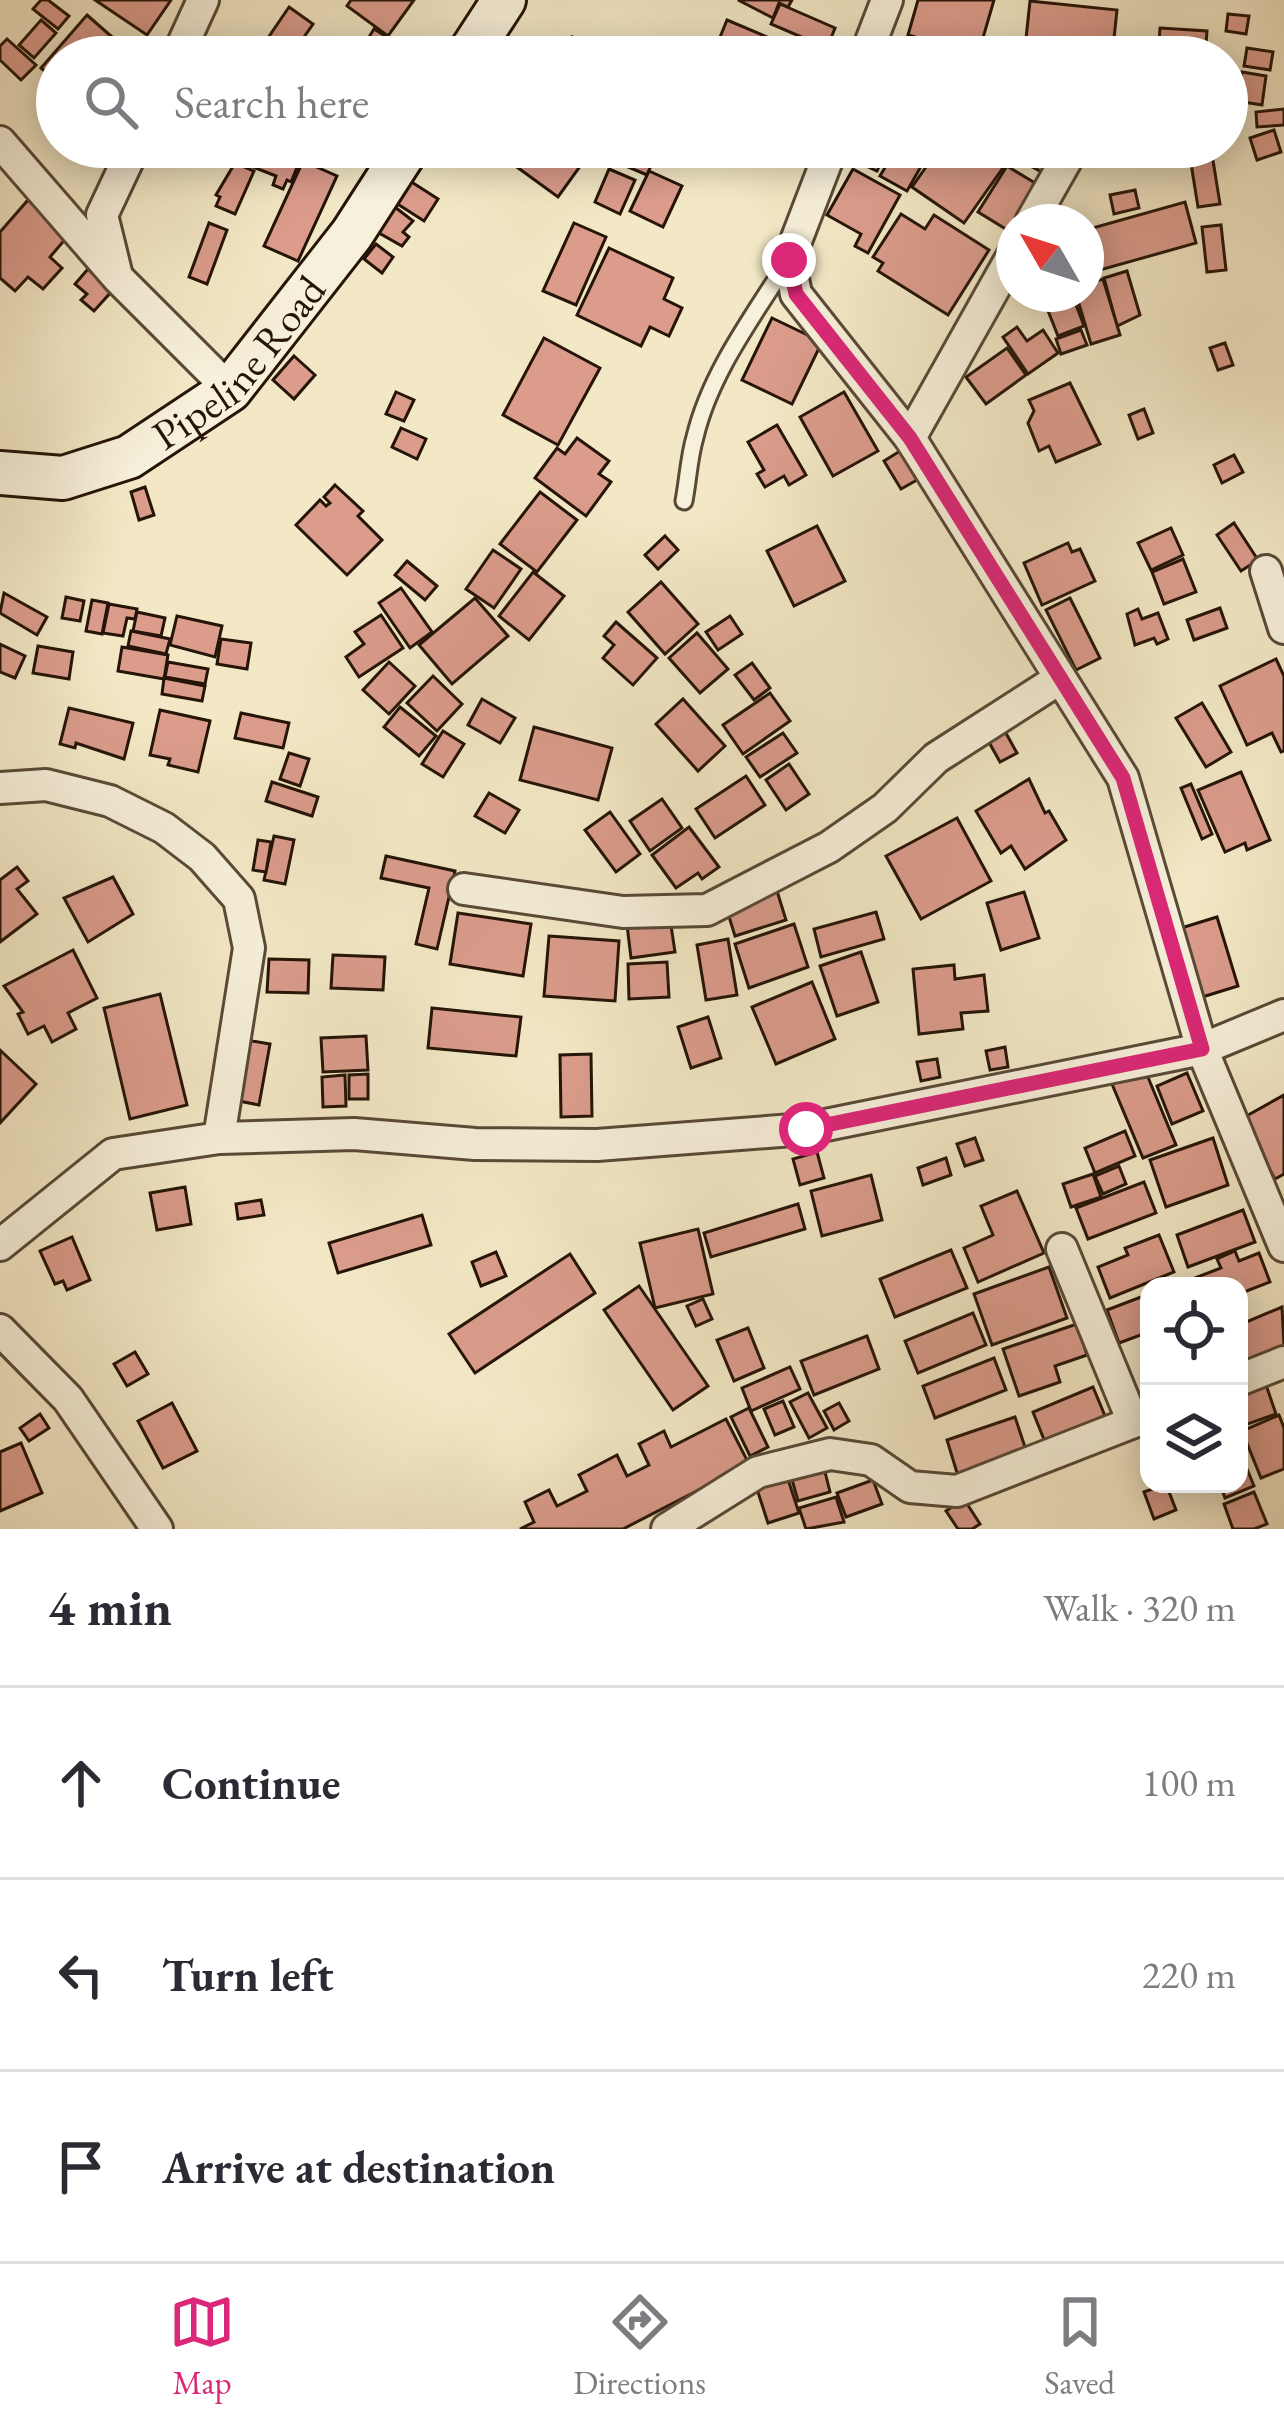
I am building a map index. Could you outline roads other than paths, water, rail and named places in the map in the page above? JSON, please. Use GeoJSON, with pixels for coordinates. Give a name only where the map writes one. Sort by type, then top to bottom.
{"type":"FeatureCollection","features":[{"type":"Feature","properties":{"kind":"street"},"geometry":{"type":"LineString","coordinates":[[186,36],[203,0]]}},
{"type":"Feature","properties":{"kind":"street"},"geometry":{"type":"LineString","coordinates":[[481,36],[504,0]]}},
{"type":"Feature","properties":{"kind":"street"},"geometry":{"type":"LineString","coordinates":[[873,36],[886,0]]}},
{"type":"Feature","properties":{"kind":"street"},"geometry":{"type":"LineString","coordinates":[[0,142],[118,278],[230,390]]}},
{"type":"Feature","properties":{"kind":"street"},"geometry":{"type":"LineString","coordinates":[[118,278],[102,215],[124,168]]}},
{"type":"Feature","properties":{"kind":"street","name":"Pipeline Road"},"geometry":{"type":"LineString","coordinates":[[0,473],[63,478],[129,457],[230,390],[352,234],[394,168]]}},
{"type":"Feature","properties":{"kind":"street"},"geometry":{"type":"LineString","coordinates":[[824,168],[789,260],[796,294],[910,438],[1123,778],[1202,1049],[1284,1246]]}},
{"type":"Feature","properties":{"kind":"street"},"geometry":{"type":"LineString","coordinates":[[1041,204],[1062,168]]}},
{"type":"Feature","properties":{"kind":"street"},"geometry":{"type":"LineString","coordinates":[[910,438],[996,285]]}},
{"type":"Feature","properties":{"kind":"street"},"geometry":{"type":"LineString","coordinates":[[1266,571],[1284,628]]}},
{"type":"Feature","properties":{"kind":"street"},"geometry":{"type":"LineString","coordinates":[[464,889],[623,912],[706,910],[829,847],[885,808],[936,758],[1059,679]]}},
{"type":"Feature","properties":{"kind":"street"},"geometry":{"type":"LineString","coordinates":[[0,788],[46,785],[110,801],[183,843],[239,898],[249,948],[219,1138]]}},
{"type":"Feature","properties":{"kind":"street"},"geometry":{"type":"LineString","coordinates":[[0,1245],[113,1154],[219,1138],[354,1134],[475,1144],[597,1145],[806,1129],[1202,1049],[1284,1016]]}},
{"type":"Feature","properties":{"kind":"street"},"geometry":{"type":"LineString","coordinates":[[1062,1249],[1140,1417]]}},
{"type":"Feature","properties":{"kind":"street"},"geometry":{"type":"LineString","coordinates":[[0,1330],[93,1431],[157,1529]]}},
{"type":"Feature","properties":{"kind":"street"},"geometry":{"type":"LineString","coordinates":[[1248,1376],[1284,1362]]}},
{"type":"Feature","properties":{"kind":"street"},"geometry":{"type":"LineString","coordinates":[[667,1529],[758,1472],[830,1454],[871,1460],[910,1487],[957,1491],[1140,1419]]}},
{"type":"Feature","properties":{"kind":"lane"},"geometry":{"type":"LineString","coordinates":[[684,501],[694,437],[706,404],[731,351],[789,260]]}}]}
